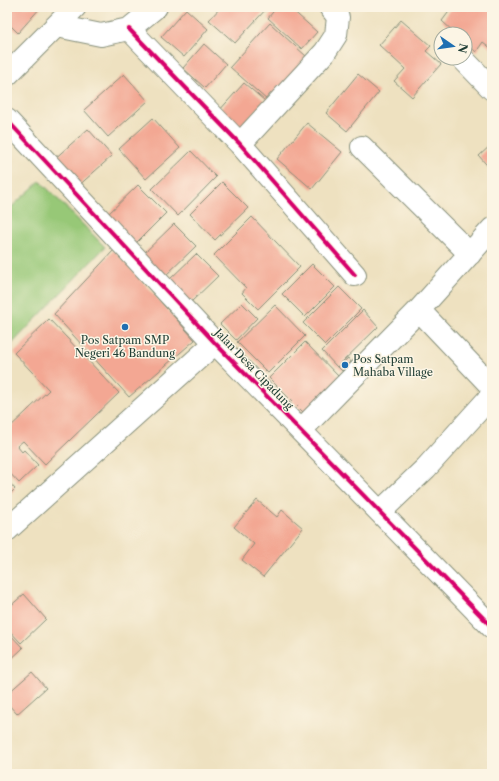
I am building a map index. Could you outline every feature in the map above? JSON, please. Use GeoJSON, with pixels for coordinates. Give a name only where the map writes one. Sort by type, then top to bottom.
{"type":"FeatureCollection","features":[{"type":"Feature","properties":{"kind":"street"},"geometry":{"type":"LineString","coordinates":[[7,75],[58,26],[75,7]]}},
{"type":"Feature","properties":{"kind":"street"},"geometry":{"type":"LineString","coordinates":[[58,26],[101,35],[129,29],[156,7]]}},
{"type":"Feature","properties":{"kind":"street"},"geometry":{"type":"LineString","coordinates":[[240,144],[325,52],[336,35],[338,17],[330,7]]}},
{"type":"Feature","properties":{"kind":"street"},"geometry":{"type":"LineString","coordinates":[[129,29],[240,144],[355,275]]}},
{"type":"Feature","properties":{"kind":"street"},"geometry":{"type":"LineString","coordinates":[[470,66],[492,89]]}},
{"type":"Feature","properties":{"kind":"street","name":"Jalan Desa Cipadung"},"geometry":{"type":"LineString","coordinates":[[7,120],[215,342],[492,627]]}},
{"type":"Feature","properties":{"kind":"street"},"geometry":{"type":"LineString","coordinates":[[362,146],[470,254]]}},
{"type":"Feature","properties":{"kind":"street"},"geometry":{"type":"LineString","coordinates":[[301,430],[419,310],[492,229]]}},
{"type":"Feature","properties":{"kind":"street"},"geometry":{"type":"LineString","coordinates":[[419,310],[492,387]]}},
{"type":"Feature","properties":{"kind":"street"},"geometry":{"type":"LineString","coordinates":[[7,530],[215,342]]}},
{"type":"Feature","properties":{"kind":"street"},"geometry":{"type":"LineString","coordinates":[[380,512],[426,468],[492,395]]}},
{"type":"Feature","properties":{"kind":"green space"},"geometry":{"type":"Polygon","coordinates":[[[40,181],[105,247],[7,349],[7,211],[40,181]]]}},
{"type":"Feature","properties":{"kind":"building"},"geometry":{"type":"Polygon","coordinates":[[[7,7],[41,7],[18,33],[10,25],[7,28],[7,7]]]}},
{"type":"Feature","properties":{"kind":"building"},"geometry":{"type":"Polygon","coordinates":[[[221,7],[268,7],[235,43],[209,20],[221,7]]]}},
{"type":"Feature","properties":{"kind":"building"},"geometry":{"type":"Polygon","coordinates":[[[277,7],[289,7],[317,32],[302,49],[268,18],[277,7]]]}},
{"type":"Feature","properties":{"kind":"building"},"geometry":{"type":"Polygon","coordinates":[[[449,7],[489,7],[492,10],[492,49],[483,42],[476,52],[473,49],[473,26],[447,26],[442,21],[451,9],[449,7]]]}},
{"type":"Feature","properties":{"kind":"building"},"geometry":{"type":"Polygon","coordinates":[[[186,9],[208,29],[184,57],[161,37],[186,9]]]}},
{"type":"Feature","properties":{"kind":"building"},"geometry":{"type":"Polygon","coordinates":[[[401,20],[431,46],[426,51],[433,57],[433,66],[439,66],[412,97],[394,81],[405,69],[379,45],[401,20]]]}},
{"type":"Feature","properties":{"kind":"building"},"geometry":{"type":"Polygon","coordinates":[[[270,23],[307,57],[268,101],[230,67],[270,23]]]}},
{"type":"Feature","properties":{"kind":"building"},"geometry":{"type":"Polygon","coordinates":[[[204,44],[226,64],[205,88],[183,68],[204,44]]]}},
{"type":"Feature","properties":{"kind":"building"},"geometry":{"type":"Polygon","coordinates":[[[124,74],[148,101],[108,137],[84,110],[124,74]]]}},
{"type":"Feature","properties":{"kind":"building"},"geometry":{"type":"Polygon","coordinates":[[[358,74],[379,92],[347,131],[326,113],[358,74]]]}},
{"type":"Feature","properties":{"kind":"building"},"geometry":{"type":"Polygon","coordinates":[[[244,83],[265,101],[239,130],[218,112],[244,83]]]}},
{"type":"Feature","properties":{"kind":"building"},"geometry":{"type":"Polygon","coordinates":[[[153,118],[180,148],[146,179],[119,149],[153,118]]]}},
{"type":"Feature","properties":{"kind":"building"},"geometry":{"type":"Polygon","coordinates":[[[307,123],[342,152],[312,189],[277,159],[307,123]]]}},
{"type":"Feature","properties":{"kind":"building"},"geometry":{"type":"Polygon","coordinates":[[[88,129],[112,156],[76,188],[52,161],[88,129]]]}},
{"type":"Feature","properties":{"kind":"building"},"geometry":{"type":"Polygon","coordinates":[[[492,144],[492,171],[479,156],[492,144]]]}},
{"type":"Feature","properties":{"kind":"building"},"geometry":{"type":"Polygon","coordinates":[[[191,151],[216,177],[178,216],[152,189],[191,151]]]}},
{"type":"Feature","properties":{"kind":"building"},"geometry":{"type":"Polygon","coordinates":[[[222,182],[248,208],[215,240],[190,214],[222,182]]]}},
{"type":"Feature","properties":{"kind":"building"},"geometry":{"type":"Polygon","coordinates":[[[138,185],[166,213],[133,246],[105,217],[138,185]]]}},
{"type":"Feature","properties":{"kind":"building"},"geometry":{"type":"Polygon","coordinates":[[[252,217],[300,267],[258,309],[242,293],[246,288],[214,255],[252,217]]]}},
{"type":"Feature","properties":{"kind":"building"},"geometry":{"type":"Polygon","coordinates":[[[174,224],[196,246],[162,279],[140,257],[174,224]]]}},
{"type":"Feature","properties":{"kind":"building","name":"Pos Satpam SMP Negeri 46 Bandung"},"geometry":{"type":"Polygon","coordinates":[[[114,250],[195,340],[129,397],[54,314],[114,250]]]}},
{"type":"Feature","properties":{"kind":"building"},"geometry":{"type":"Polygon","coordinates":[[[196,254],[218,276],[190,303],[168,281],[196,254]]]}},
{"type":"Feature","properties":{"kind":"building"},"geometry":{"type":"Polygon","coordinates":[[[312,264],[335,287],[305,317],[282,294],[312,264]]]}},
{"type":"Feature","properties":{"kind":"building"},"geometry":{"type":"Polygon","coordinates":[[[339,287],[361,309],[325,345],[303,323],[339,287]]]}},
{"type":"Feature","properties":{"kind":"building"},"geometry":{"type":"Polygon","coordinates":[[[242,303],[257,318],[236,340],[220,324],[242,303]]]}},
{"type":"Feature","properties":{"kind":"building"},"geometry":{"type":"Polygon","coordinates":[[[275,305],[305,336],[268,373],[237,342],[275,305]]]}},
{"type":"Feature","properties":{"kind":"building"},"geometry":{"type":"Polygon","coordinates":[[[363,310],[378,327],[337,367],[322,351],[363,310]]]}},
{"type":"Feature","properties":{"kind":"building"},"geometry":{"type":"Polygon","coordinates":[[[49,319],[119,393],[45,464],[23,441],[17,446],[22,452],[24,450],[38,465],[19,483],[7,470],[9,466],[7,464],[7,430],[49,390],[14,353],[49,319]]]}},
{"type":"Feature","properties":{"kind":"building"},"geometry":{"type":"Polygon","coordinates":[[[305,342],[341,379],[306,415],[269,378],[305,342]]]}},
{"type":"Feature","properties":{"kind":"building","name":"Pos Satpam Mahaba Village"},"geometry":{"type":"Polygon","coordinates":[[[348,358],[351,362],[342,371],[338,367],[348,358]]]}},
{"type":"Feature","properties":{"kind":"building"},"geometry":{"type":"Polygon","coordinates":[[[7,480],[15,489],[7,497],[7,480]]]}},
{"type":"Feature","properties":{"kind":"building"},"geometry":{"type":"Polygon","coordinates":[[[257,500],[277,517],[282,510],[303,528],[263,577],[242,560],[254,544],[234,527],[257,500]]]}},
{"type":"Feature","properties":{"kind":"building"},"geometry":{"type":"Polygon","coordinates":[[[24,594],[46,619],[21,643],[7,628],[7,609],[24,594]]]}},
{"type":"Feature","properties":{"kind":"building"},"geometry":{"type":"Polygon","coordinates":[[[7,631],[23,648],[7,663],[7,631]]]}},
{"type":"Feature","properties":{"kind":"building"},"geometry":{"type":"Polygon","coordinates":[[[32,672],[46,688],[17,714],[7,703],[7,694],[32,672]]]}},
{"type":"Feature","properties":{"kind":"cycle path"},"geometry":{"type":"LineString","coordinates":[[129,29],[240,144],[355,275]]}},
{"type":"Feature","properties":{"kind":"cycle path"},"geometry":{"type":"LineString","coordinates":[[7,120],[215,343],[492,627]]}},
{"type":"Feature","properties":{"kind":"place","name":"Pos Satpam SMP Negeri 46 Bandung"},"geometry":{"type":"Point","coordinates":[125,327]}},
{"type":"Feature","properties":{"kind":"place","name":"Pos Satpam Mahaba Village"},"geometry":{"type":"Point","coordinates":[345,365]}}]}
